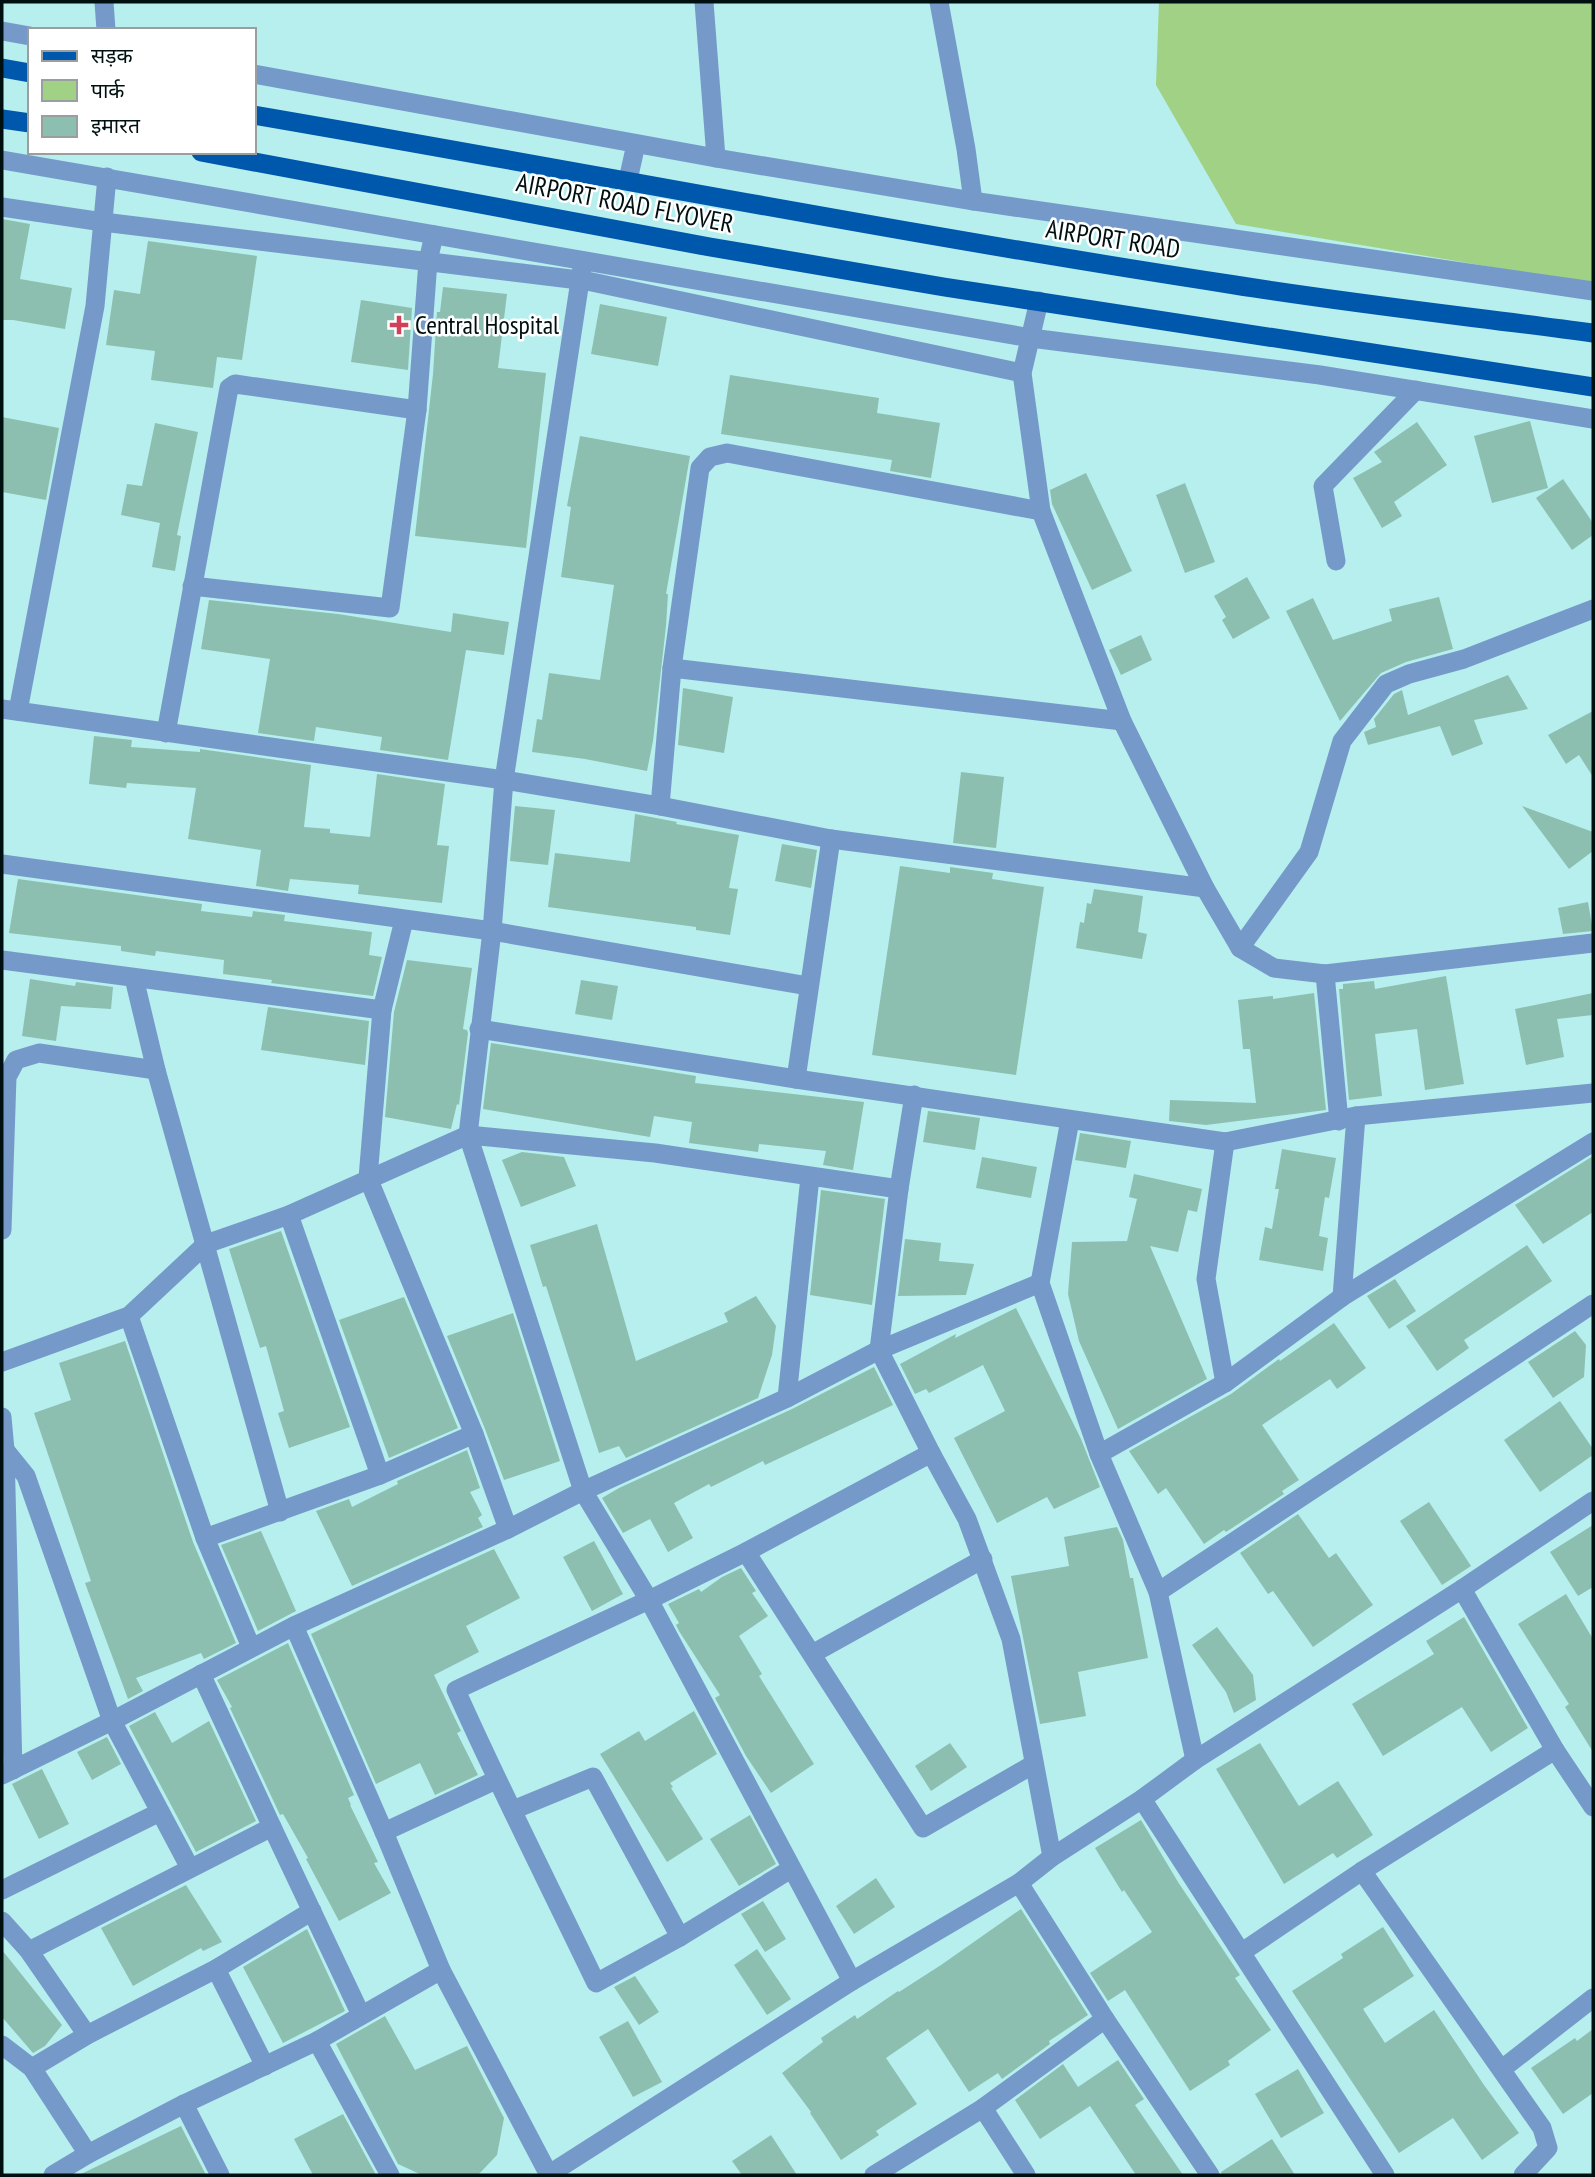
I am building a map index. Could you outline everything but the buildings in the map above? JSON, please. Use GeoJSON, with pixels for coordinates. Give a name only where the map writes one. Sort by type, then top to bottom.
{"type":"FeatureCollection","features":[{"type":"Feature","properties":{"kind":"main road"},"geometry":{"type":"LineString","coordinates":[[2,68],[28,73]]}},
{"type":"Feature","properties":{"kind":"main road","name":"AIRPORT ROAD FLYOVER"},"geometry":{"type":"LineString","coordinates":[[256,115],[628,180]]}},
{"type":"Feature","properties":{"kind":"main road"},"geometry":{"type":"LineString","coordinates":[[2,119],[28,123]]}},
{"type":"Feature","properties":{"kind":"main road","name":"AIRPORT ROAD FLYOVER"},"geometry":{"type":"LineString","coordinates":[[212,154],[710,247],[944,287],[1593,387]]}},
{"type":"Feature","properties":{"kind":"main road","name":"AIRPORT ROAD"},"geometry":{"type":"LineString","coordinates":[[628,180],[920,234],[1238,286],[1593,333]]}},
{"type":"Feature","properties":{"kind":"street"},"geometry":{"type":"LineString","coordinates":[[104,2],[106,28]]}},
{"type":"Feature","properties":{"kind":"street"},"geometry":{"type":"LineString","coordinates":[[704,2],[716,158]]}},
{"type":"Feature","properties":{"kind":"street"},"geometry":{"type":"LineString","coordinates":[[939,2],[973,201]]}},
{"type":"Feature","properties":{"kind":"street"},"geometry":{"type":"LineString","coordinates":[[2,31],[28,36]]}},
{"type":"Feature","properties":{"kind":"street"},"geometry":{"type":"LineString","coordinates":[[256,74],[636,144],[973,201],[1593,291]]}},
{"type":"Feature","properties":{"kind":"street"},"geometry":{"type":"LineString","coordinates":[[628,180],[636,144]]}},
{"type":"Feature","properties":{"kind":"street"},"geometry":{"type":"LineString","coordinates":[[2,160],[434,235],[1022,373]]}},
{"type":"Feature","properties":{"kind":"street"},"geometry":{"type":"LineString","coordinates":[[107,177],[95,306],[10,710],[504,780],[660,806],[831,839],[1205,888]]}},
{"type":"Feature","properties":{"kind":"street"},"geometry":{"type":"LineString","coordinates":[[2,207],[103,222],[428,261],[582,270],[1031,338],[1320,375],[1593,419]]}},
{"type":"Feature","properties":{"kind":"street"},"geometry":{"type":"LineString","coordinates":[[192,586],[390,608],[417,410],[428,261],[434,235]]}},
{"type":"Feature","properties":{"kind":"street"},"geometry":{"type":"LineString","coordinates":[[582,270],[504,780],[492,931],[468,1135],[583,1491],[649,1600],[852,1981]]}},
{"type":"Feature","properties":{"kind":"street"},"geometry":{"type":"LineString","coordinates":[[1039,301],[1022,373],[1041,511],[1122,721],[1205,888],[1240,947],[1274,968],[1325,974],[1593,943]]}},
{"type":"Feature","properties":{"kind":"street"},"geometry":{"type":"LineString","coordinates":[[166,733],[227,391],[235,384],[417,410]]}},
{"type":"Feature","properties":{"kind":"street"},"geometry":{"type":"LineString","coordinates":[[1336,561],[1324,486],[1416,390]]}},
{"type":"Feature","properties":{"kind":"street"},"geometry":{"type":"LineString","coordinates":[[660,806],[672,668],[700,468],[710,457],[727,453],[1041,511]]}},
{"type":"Feature","properties":{"kind":"street"},"geometry":{"type":"LineString","coordinates":[[1240,947],[1309,852],[1342,741],[1386,684],[1409,674],[1464,659],[1593,609]]}},
{"type":"Feature","properties":{"kind":"street"},"geometry":{"type":"LineString","coordinates":[[672,668],[1122,721]]}},
{"type":"Feature","properties":{"kind":"street"},"geometry":{"type":"LineString","coordinates":[[796,1079],[831,839]]}},
{"type":"Feature","properties":{"kind":"street"},"geometry":{"type":"LineString","coordinates":[[2,864],[492,931],[808,986]]}},
{"type":"Feature","properties":{"kind":"street"},"geometry":{"type":"LineString","coordinates":[[404,920],[382,1010],[368,1178],[474,1434],[508,1529]]}},
{"type":"Feature","properties":{"kind":"street"},"geometry":{"type":"LineString","coordinates":[[2,960],[382,1010]]}},
{"type":"Feature","properties":{"kind":"street"},"geometry":{"type":"LineString","coordinates":[[1325,974],[1348,1119],[1342,1297]]}},
{"type":"Feature","properties":{"kind":"street"},"geometry":{"type":"LineString","coordinates":[[134,978],[156,1070],[280,1512]]}},
{"type":"Feature","properties":{"kind":"street"},"geometry":{"type":"LineString","coordinates":[[479,1029],[1225,1142],[1348,1119],[1593,1093]]}},
{"type":"Feature","properties":{"kind":"street"},"geometry":{"type":"LineString","coordinates":[[2,1230],[7,1077],[16,1060],[38,1053],[156,1070]]}},
{"type":"Feature","properties":{"kind":"street"},"geometry":{"type":"LineString","coordinates":[[914,1095],[879,1350],[967,1519],[1011,1639],[1052,1857]]}},
{"type":"Feature","properties":{"kind":"street"},"geometry":{"type":"LineString","coordinates":[[1070,1120],[1040,1283],[1099,1454],[1158,1592],[1195,1760]]}},
{"type":"Feature","properties":{"kind":"street"},"geometry":{"type":"LineString","coordinates":[[2,1362],[129,1315],[206,1244],[289,1215],[468,1135],[655,1153],[899,1189]]}},
{"type":"Feature","properties":{"kind":"street"},"geometry":{"type":"LineString","coordinates":[[1224,1383],[1206,1279],[1225,1142]]}},
{"type":"Feature","properties":{"kind":"street"},"geometry":{"type":"LineString","coordinates":[[1099,1454],[1224,1383],[1342,1297],[1593,1142]]}},
{"type":"Feature","properties":{"kind":"street"},"geometry":{"type":"LineString","coordinates":[[787,1398],[810,1177]]}},
{"type":"Feature","properties":{"kind":"street"},"geometry":{"type":"LineString","coordinates":[[289,1215],[380,1475]]}},
{"type":"Feature","properties":{"kind":"street"},"geometry":{"type":"LineString","coordinates":[[2,1417],[5,1450],[7,1773],[294,1626],[787,1398],[879,1350],[1040,1283]]}},
{"type":"Feature","properties":{"kind":"street"},"geometry":{"type":"LineString","coordinates":[[1158,1592],[1593,1304]]}},
{"type":"Feature","properties":{"kind":"street"},"geometry":{"type":"LineString","coordinates":[[129,1315],[205,1538],[251,1647]]}},
{"type":"Feature","properties":{"kind":"street"},"geometry":{"type":"LineString","coordinates":[[205,1538],[380,1475],[474,1434]]}},
{"type":"Feature","properties":{"kind":"street"},"geometry":{"type":"LineString","coordinates":[[5,1450],[26,1476],[112,1721],[190,1868]]}},
{"type":"Feature","properties":{"kind":"street"},"geometry":{"type":"LineString","coordinates":[[791,1869],[680,1937],[596,1983],[496,1780],[456,1690],[746,1552],[931,1453]]}},
{"type":"Feature","properties":{"kind":"street"},"geometry":{"type":"LineString","coordinates":[[294,1626],[384,1832],[440,1970],[549,2175],[852,1981],[1019,1883],[1052,1857],[1142,1799],[1195,1760],[1462,1589],[1593,1501]]}},
{"type":"Feature","properties":{"kind":"street"},"geometry":{"type":"LineString","coordinates":[[746,1552],[923,1828],[1034,1764]]}},
{"type":"Feature","properties":{"kind":"street"},"geometry":{"type":"LineString","coordinates":[[812,1654],[983,1559]]}},
{"type":"Feature","properties":{"kind":"street"},"geometry":{"type":"LineString","coordinates":[[1462,1589],[1555,1750],[1593,1807]]}},
{"type":"Feature","properties":{"kind":"street"},"geometry":{"type":"LineString","coordinates":[[201,1674],[361,2015]]}},
{"type":"Feature","properties":{"kind":"street"},"geometry":{"type":"LineString","coordinates":[[1242,1952],[1362,1871],[1555,1750]]}},
{"type":"Feature","properties":{"kind":"street"},"geometry":{"type":"LineString","coordinates":[[513,1810],[593,1777],[680,1937]]}},
{"type":"Feature","properties":{"kind":"street"},"geometry":{"type":"LineString","coordinates":[[384,1832],[496,1780]]}},
{"type":"Feature","properties":{"kind":"street"},"geometry":{"type":"LineString","coordinates":[[1142,1799],[1385,2175]]}},
{"type":"Feature","properties":{"kind":"street"},"geometry":{"type":"LineString","coordinates":[[2,1889],[160,1812]]}},
{"type":"Feature","properties":{"kind":"street"},"geometry":{"type":"LineString","coordinates":[[29,1951],[272,1827]]}},
{"type":"Feature","properties":{"kind":"street"},"geometry":{"type":"LineString","coordinates":[[1362,1871],[1542,2128],[1548,2148],[1523,2175]]}},
{"type":"Feature","properties":{"kind":"street"},"geometry":{"type":"LineString","coordinates":[[1019,1883],[1105,2019],[1210,2175]]}},
{"type":"Feature","properties":{"kind":"street"},"geometry":{"type":"LineString","coordinates":[[32,2068],[88,2035],[216,1969],[312,1911]]}},
{"type":"Feature","properties":{"kind":"street"},"geometry":{"type":"LineString","coordinates":[[2,1921],[29,1951],[88,2035]]}},
{"type":"Feature","properties":{"kind":"street"},"geometry":{"type":"LineString","coordinates":[[216,1969],[265,2066]]}},
{"type":"Feature","properties":{"kind":"street"},"geometry":{"type":"LineString","coordinates":[[58,2174],[88,2154],[184,2104],[317,2041],[440,1970]]}},
{"type":"Feature","properties":{"kind":"street"},"geometry":{"type":"LineString","coordinates":[[1502,2068],[1593,1998]]}},
{"type":"Feature","properties":{"kind":"street"},"geometry":{"type":"LineString","coordinates":[[874,2175],[983,2108],[1105,2019]]}},
{"type":"Feature","properties":{"kind":"street"},"geometry":{"type":"LineString","coordinates":[[317,2041],[390,2175]]}},
{"type":"Feature","properties":{"kind":"street"},"geometry":{"type":"LineString","coordinates":[[2,2045],[32,2068],[88,2154]]}},
{"type":"Feature","properties":{"kind":"street"},"geometry":{"type":"LineString","coordinates":[[184,2104],[220,2175]]}},
{"type":"Feature","properties":{"kind":"street"},"geometry":{"type":"LineString","coordinates":[[983,2108],[1026,2175]]}},
{"type":"Feature","properties":{"kind":"green space"},"geometry":{"type":"Polygon","coordinates":[[[1159,2],[1593,2],[1593,284],[1236,224],[1156,85],[1159,2]]]}},
{"type":"Feature","properties":{"kind":"place","name":"Central Hospital"},"geometry":{"type":"Point","coordinates":[399,325]}}]}
